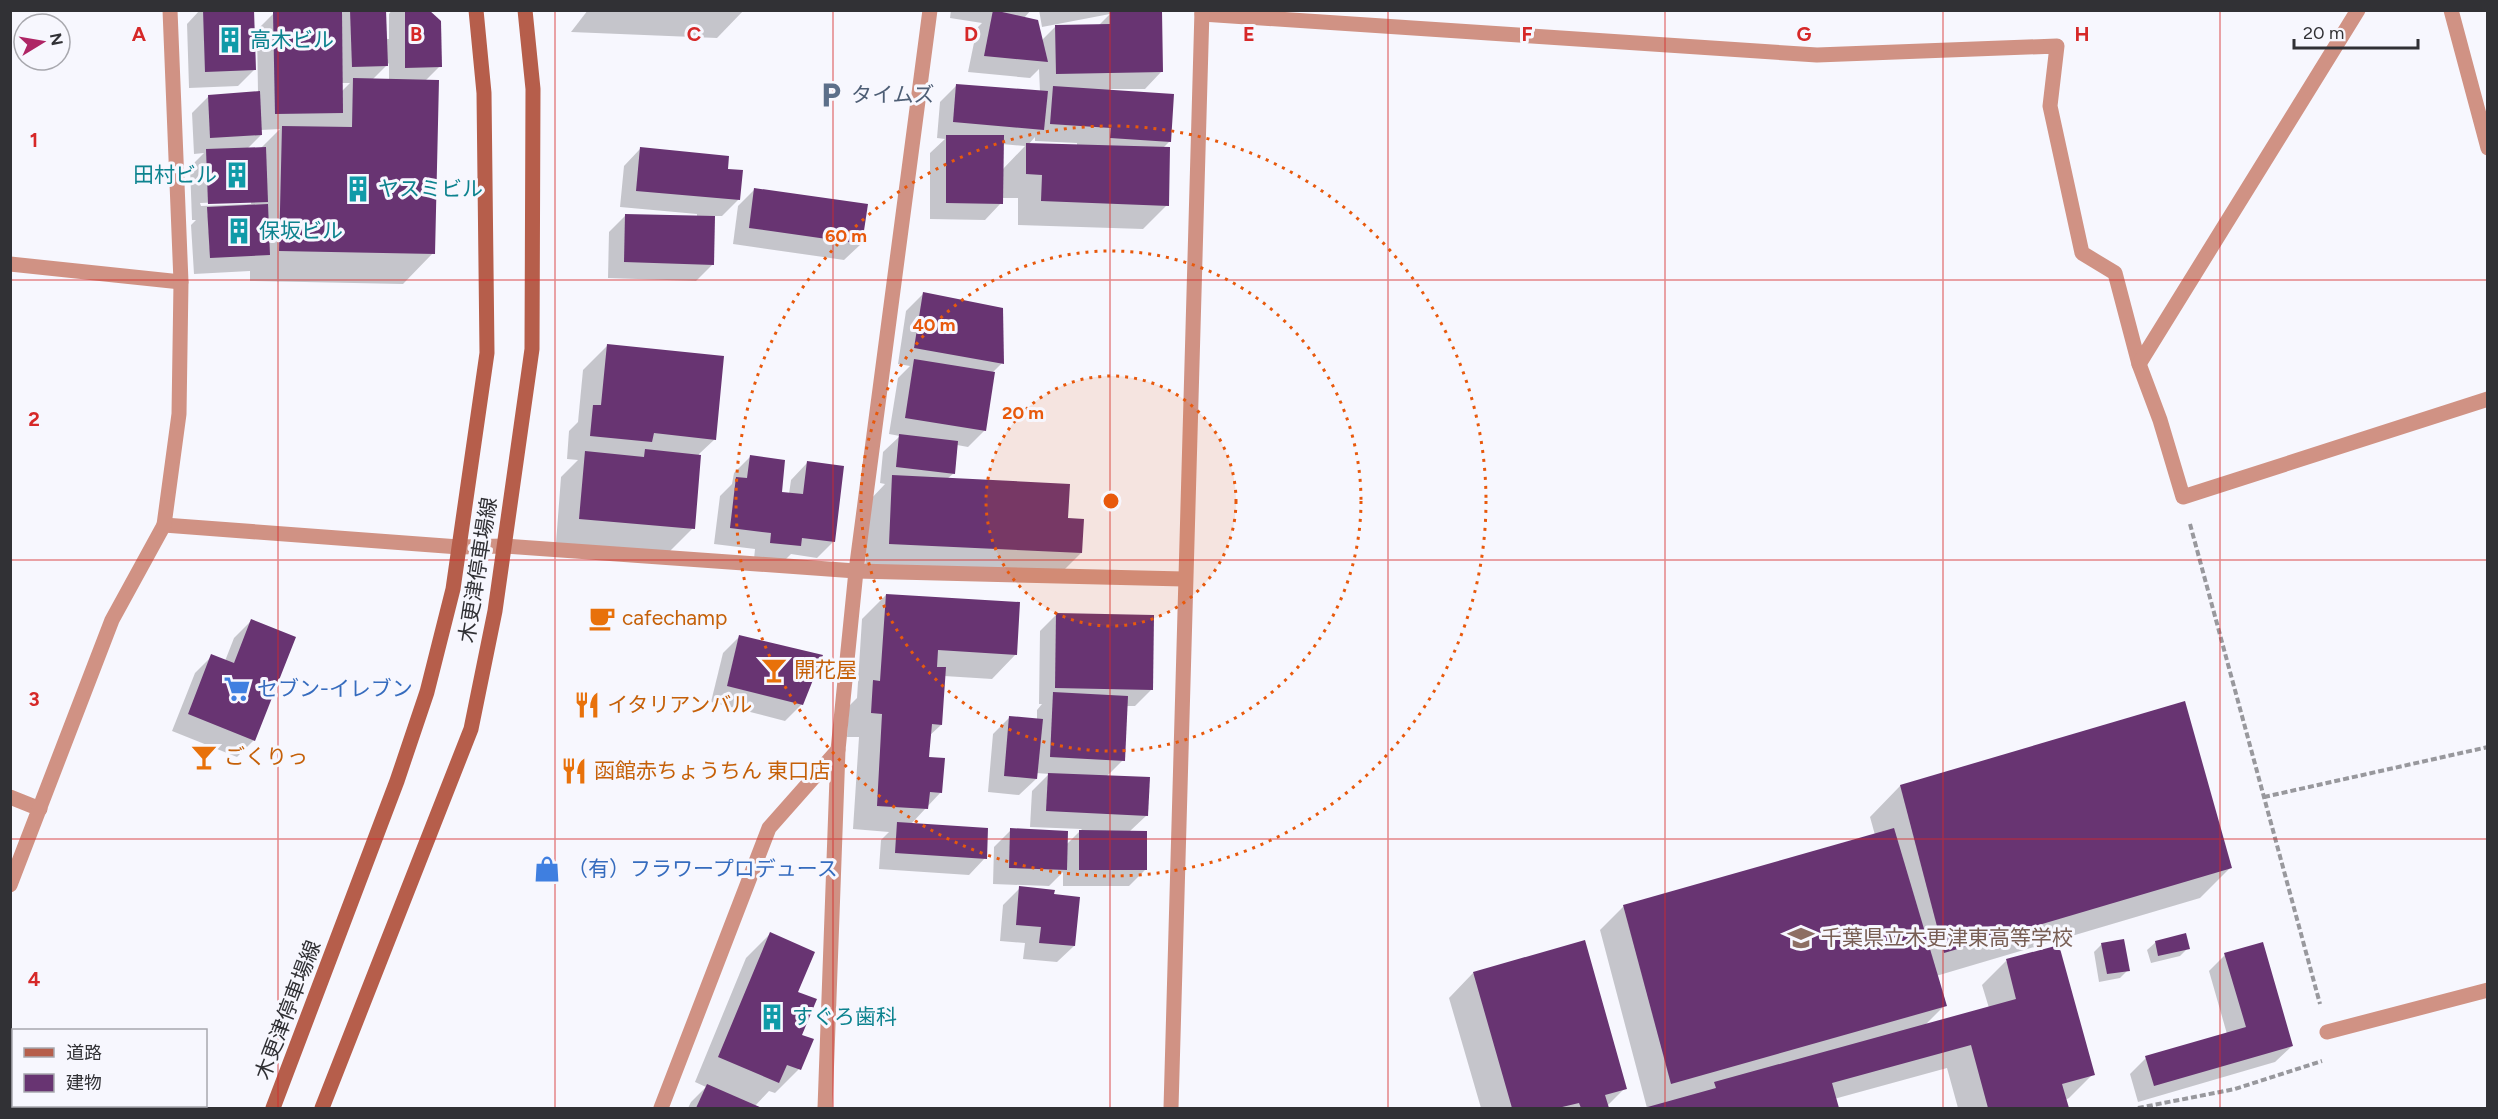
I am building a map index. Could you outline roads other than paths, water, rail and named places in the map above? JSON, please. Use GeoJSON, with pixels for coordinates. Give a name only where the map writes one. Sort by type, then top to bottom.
{"type":"FeatureCollection","features":[{"type":"Feature","properties":{"kind":"main road","name":"木更津停車場線"},"geometry":{"type":"LineString","coordinates":[[273,1108],[397,781],[427,692],[453,589],[487,353],[484,93],[476,10]]}},
{"type":"Feature","properties":{"kind":"main road","name":"木更津停車場線"},"geometry":{"type":"LineString","coordinates":[[322,1108],[471,729],[495,611],[532,348],[533,89],[525,10]]}},
{"type":"Feature","properties":{"kind":"street"},"geometry":{"type":"LineString","coordinates":[[10,885],[112,620],[164,525],[179,414],[181,282],[170,10]]}},
{"type":"Feature","properties":{"kind":"street"},"geometry":{"type":"LineString","coordinates":[[825,1108],[838,750],[856,571],[930,10]]}},
{"type":"Feature","properties":{"kind":"street"},"geometry":{"type":"LineString","coordinates":[[2139,364],[2358,10]]}},
{"type":"Feature","properties":{"kind":"street"},"geometry":{"type":"LineString","coordinates":[[2451,10],[2487,148]]}},
{"type":"Feature","properties":{"kind":"street"},"geometry":{"type":"LineString","coordinates":[[1171,1108],[1184,579],[1202,12],[1817,55],[2057,46],[2050,106],[2082,253],[2115,273],[2139,364],[2160,420],[2183,497],[2487,399]]}},
{"type":"Feature","properties":{"kind":"street"},"geometry":{"type":"LineString","coordinates":[[10,264],[181,282]]}},
{"type":"Feature","properties":{"kind":"street"},"geometry":{"type":"LineString","coordinates":[[164,525],[459,547],[504,546],[856,571],[1184,579]]}},
{"type":"Feature","properties":{"kind":"street"},"geometry":{"type":"LineString","coordinates":[[661,1108],[769,828],[838,750]]}},
{"type":"Feature","properties":{"kind":"street"},"geometry":{"type":"LineString","coordinates":[[10,797],[40,809]]}},
{"type":"Feature","properties":{"kind":"street"},"geometry":{"type":"LineString","coordinates":[[2327,1032],[2487,990]]}},
{"type":"Feature","properties":{"kind":"place","name":"高木ビル"},"geometry":{"type":"Point","coordinates":[230,40]}},
{"type":"Feature","properties":{"kind":"place","name":"タイムズ"},"geometry":{"type":"Point","coordinates":[831,95]}},
{"type":"Feature","properties":{"kind":"place","name":"田村ビル"},"geometry":{"type":"Point","coordinates":[237,175]}},
{"type":"Feature","properties":{"kind":"place","name":"ヤスミビル"},"geometry":{"type":"Point","coordinates":[358,189]}},
{"type":"Feature","properties":{"kind":"place","name":"保坂ビル"},"geometry":{"type":"Point","coordinates":[239,231]}},
{"type":"Feature","properties":{"kind":"place","name":"cafechamp"},"geometry":{"type":"Point","coordinates":[602,618]}},
{"type":"Feature","properties":{"kind":"place","name":"開花屋"},"geometry":{"type":"Point","coordinates":[774,670]}},
{"type":"Feature","properties":{"kind":"place","name":"セブン-イレブン"},"geometry":{"type":"Point","coordinates":[237,689]}},
{"type":"Feature","properties":{"kind":"place","name":"イタリアンバル"},"geometry":{"type":"Point","coordinates":[587,705]}},
{"type":"Feature","properties":{"kind":"place","name":"ごくりっ"},"geometry":{"type":"Point","coordinates":[204,757]}},
{"type":"Feature","properties":{"kind":"place","name":"函館赤ちょうちん 東口店"},"geometry":{"type":"Point","coordinates":[574,771]}},
{"type":"Feature","properties":{"kind":"place","name":"（有）フラワープロデュース"},"geometry":{"type":"Point","coordinates":[547,869]}},
{"type":"Feature","properties":{"kind":"place","name":"千葉県立木更津東高等学校"},"geometry":{"type":"Point","coordinates":[1801,938]}},
{"type":"Feature","properties":{"kind":"place","name":"すぐろ歯科"},"geometry":{"type":"Point","coordinates":[772,1017]}}]}
